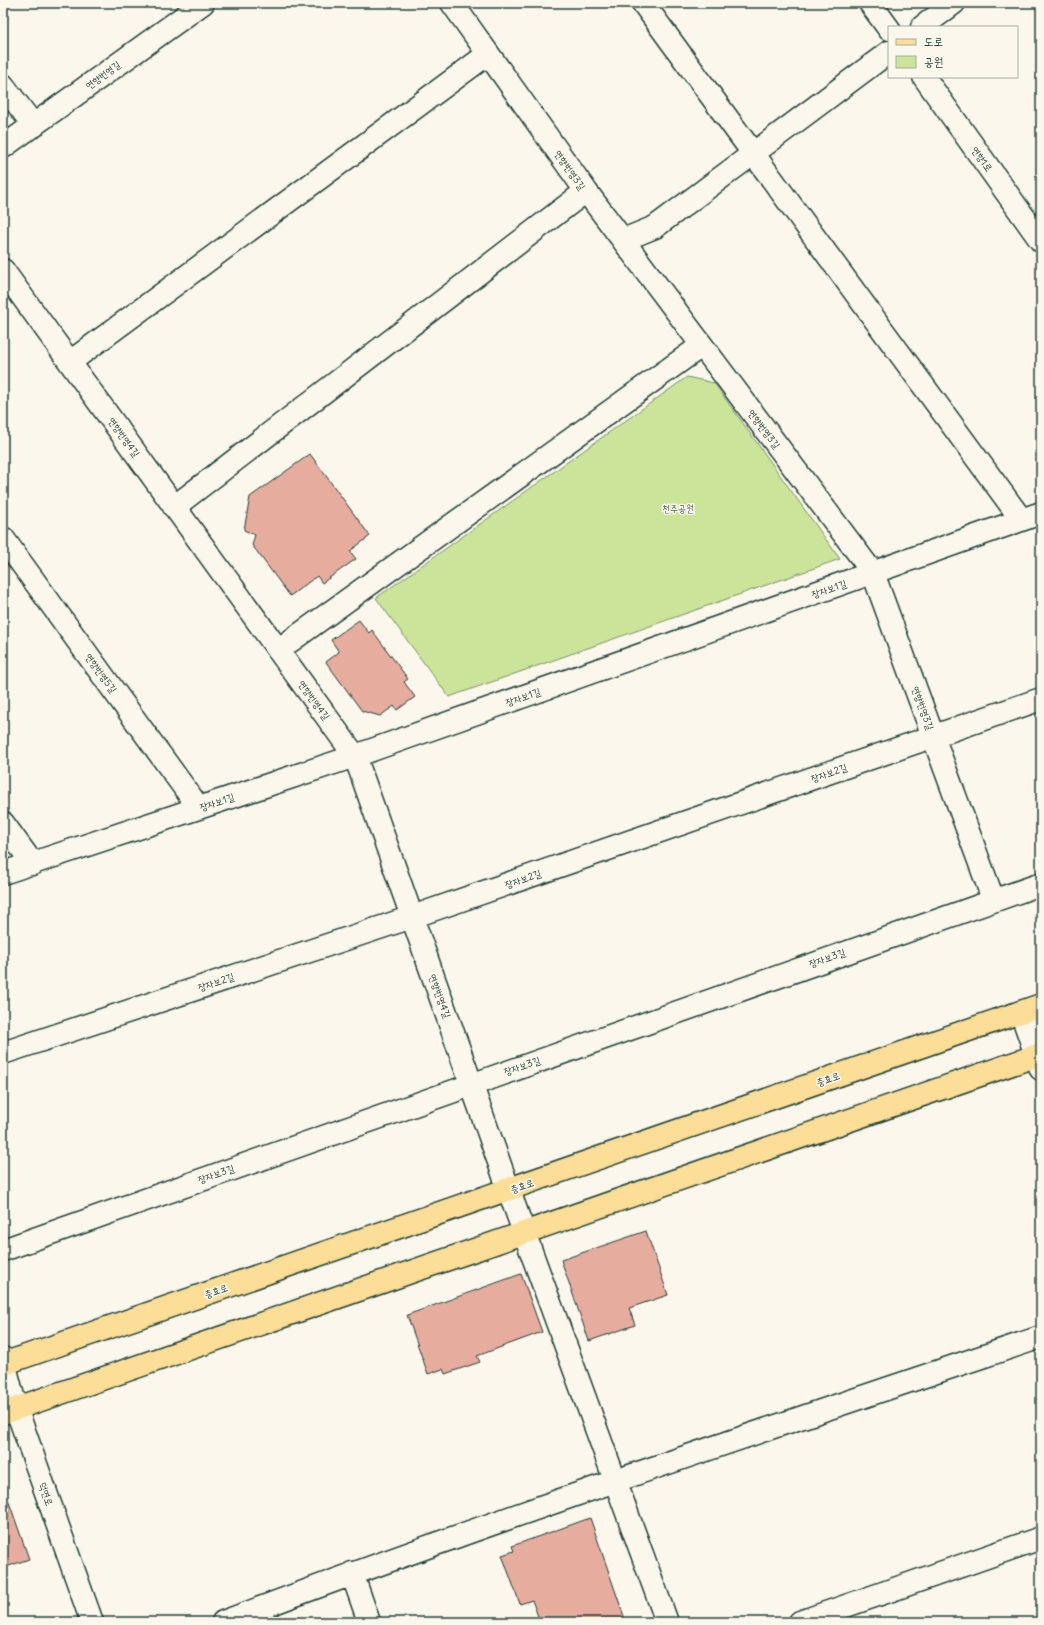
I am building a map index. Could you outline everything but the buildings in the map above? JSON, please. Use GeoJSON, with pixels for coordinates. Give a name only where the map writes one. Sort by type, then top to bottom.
{"type":"FeatureCollection","features":[{"type":"Feature","properties":{"kind":"main road","name":"충효로"},"geometry":{"type":"LineString","coordinates":[[4,1362],[509,1191],[1031,1008]]}},
{"type":"Feature","properties":{"kind":"main road"},"geometry":{"type":"LineString","coordinates":[[10,1410],[524,1233],[1039,1059]]}},
{"type":"Feature","properties":{"kind":"street","name":"연향번영길"},"geometry":{"type":"LineString","coordinates":[[3,147],[203,3]]}},
{"type":"Feature","properties":{"kind":"street","name":"연향번영3길"},"geometry":{"type":"LineString","coordinates":[[452,3],[586,191],[873,573],[993,900]]}},
{"type":"Feature","properties":{"kind":"street"},"geometry":{"type":"LineString","coordinates":[[643,3],[752,155],[1021,520]]}},
{"type":"Feature","properties":{"kind":"street"},"geometry":{"type":"LineString","coordinates":[[870,3],[888,28]]}},
{"type":"Feature","properties":{"kind":"street"},"geometry":{"type":"LineString","coordinates":[[923,26],[954,3]]}},
{"type":"Feature","properties":{"kind":"street"},"geometry":{"type":"LineString","coordinates":[[623,240],[655,227],[888,53]]}},
{"type":"Feature","properties":{"kind":"street"},"geometry":{"type":"LineString","coordinates":[[70,362],[488,54]]}},
{"type":"Feature","properties":{"kind":"street","name":"연향1로"},"geometry":{"type":"LineString","coordinates":[[925,78],[1041,241]]}},
{"type":"Feature","properties":{"kind":"street"},"geometry":{"type":"LineString","coordinates":[[3,85],[34,126]]}},
{"type":"Feature","properties":{"kind":"street"},"geometry":{"type":"LineString","coordinates":[[174,506],[586,191]]}},
{"type":"Feature","properties":{"kind":"street","name":"연향번영4길"},"geometry":{"type":"LineString","coordinates":[[3,270],[355,756],[524,1233],[667,1622]]}},
{"type":"Feature","properties":{"kind":"street"},"geometry":{"type":"LineString","coordinates":[[278,650],[701,346]]}},
{"type":"Feature","properties":{"kind":"street","name":"장자보1길"},"geometry":{"type":"LineString","coordinates":[[3,873],[355,756],[1041,513]]}},
{"type":"Feature","properties":{"kind":"street","name":"연향번영5길"},"geometry":{"type":"LineString","coordinates":[[3,538],[199,808]]}},
{"type":"Feature","properties":{"kind":"street","name":"장자보2길"},"geometry":{"type":"LineString","coordinates":[[3,1053],[412,918],[1041,699]]}},
{"type":"Feature","properties":{"kind":"street"},"geometry":{"type":"LineString","coordinates":[[3,823],[32,864]]}},
{"type":"Feature","properties":{"kind":"street","name":"장자보3길"},"geometry":{"type":"LineString","coordinates":[[3,1250],[1041,884]]}},
{"type":"Feature","properties":{"kind":"street"},"geometry":{"type":"LineString","coordinates":[[1031,1008],[1039,1059]]}},
{"type":"Feature","properties":{"kind":"street"},"geometry":{"type":"LineString","coordinates":[[223,1622],[352,1573],[615,1480],[1041,1337]]}},
{"type":"Feature","properties":{"kind":"street","name":"덕연로"},"geometry":{"type":"LineString","coordinates":[[4,1362],[10,1410],[92,1622]]}},
{"type":"Feature","properties":{"kind":"street"},"geometry":{"type":"LineString","coordinates":[[800,1622],[1041,1538]]}},
{"type":"Feature","properties":{"kind":"street"},"geometry":{"type":"LineString","coordinates":[[352,1573],[369,1622]]}},
{"type":"Feature","properties":{"kind":"green space","name":"천주공원"},"geometry":{"type":"Polygon","coordinates":[[[687,377],[714,383],[840,559],[449,697],[376,598],[687,377]]]}}]}
